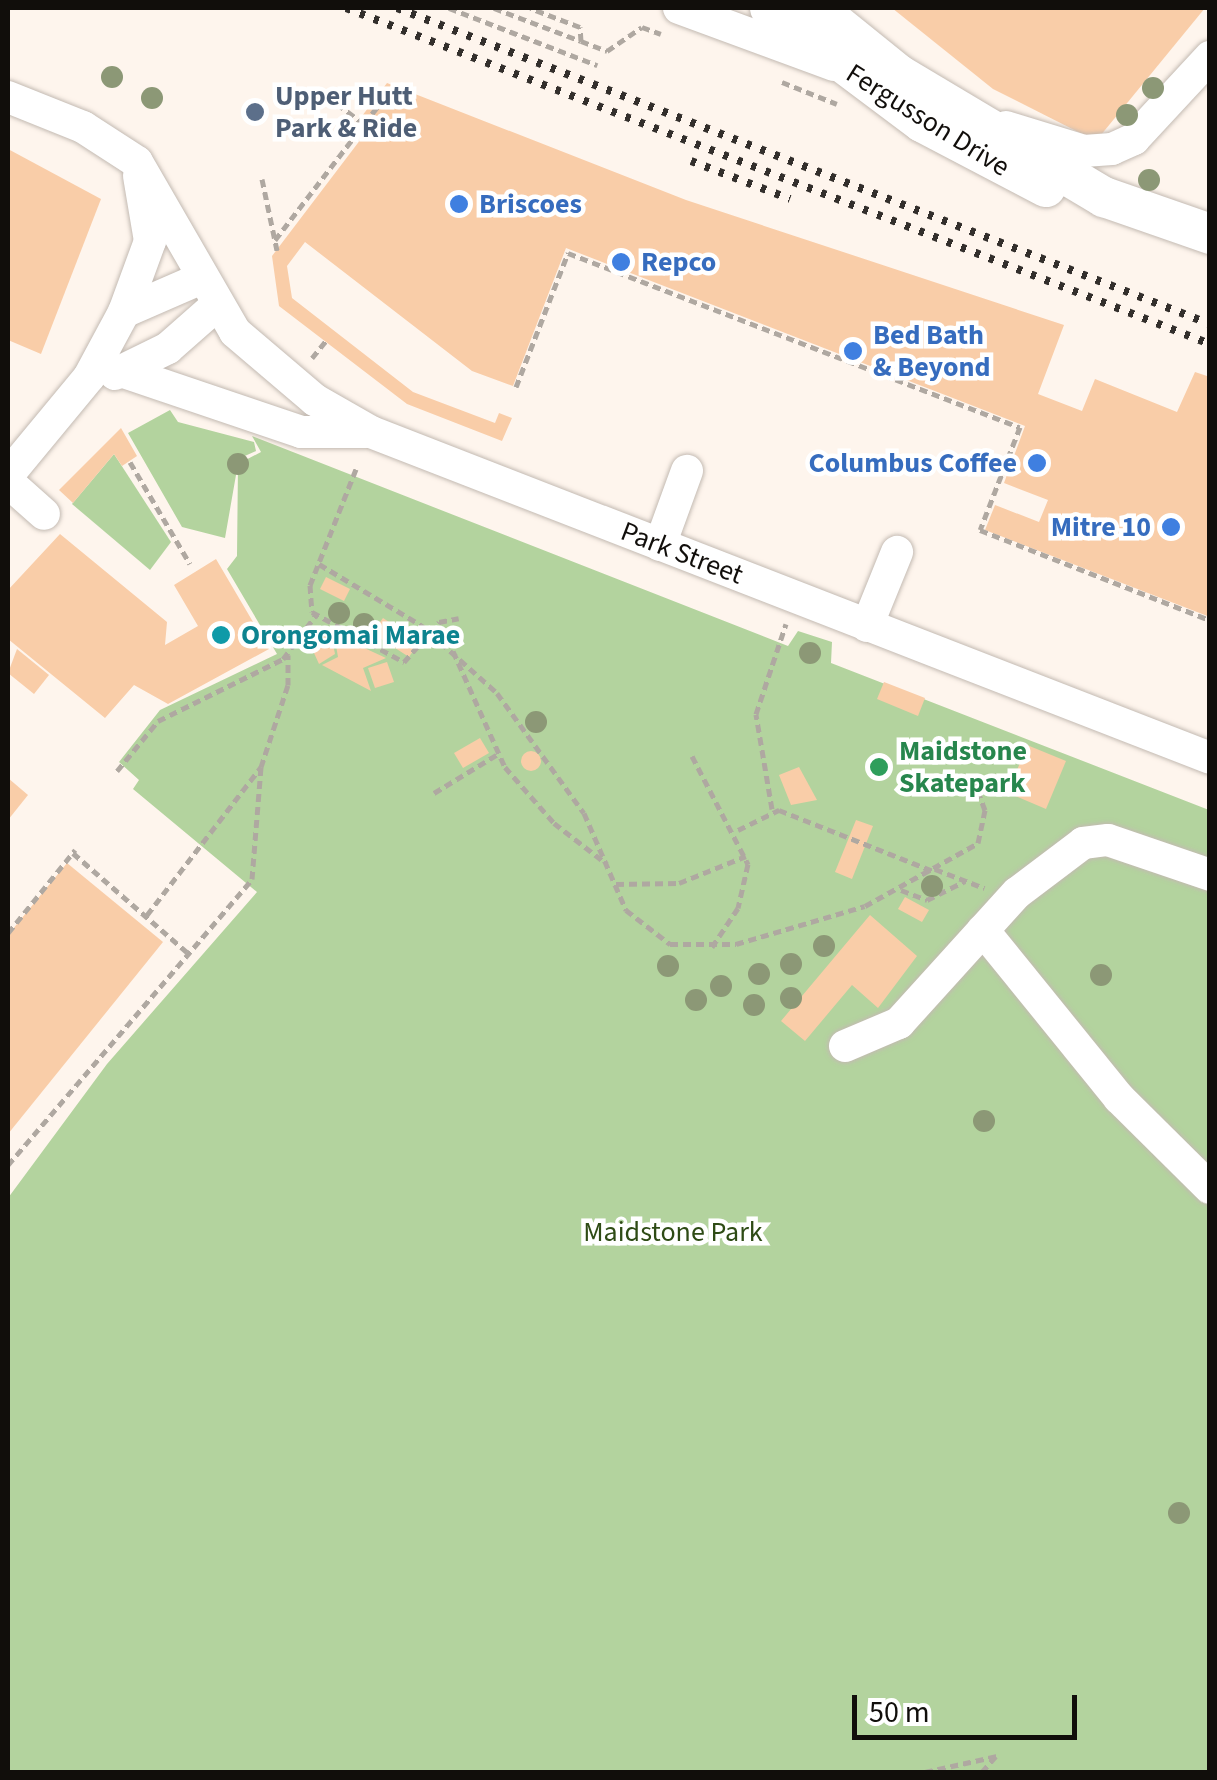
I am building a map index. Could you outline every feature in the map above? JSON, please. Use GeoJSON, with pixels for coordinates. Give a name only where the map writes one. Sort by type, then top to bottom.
{"type":"FeatureCollection","features":[{"type":"Feature","properties":{"kind":"main road","name":"Fergusson Drive"},"geometry":{"type":"LineString","coordinates":[[770,8],[843,68],[988,163],[1054,190],[1104,197]]}},
{"type":"Feature","properties":{"kind":"main road","name":"Fergusson Drive"},"geometry":{"type":"LineString","coordinates":[[816,8],[955,110],[1104,197],[1210,234]]}},
{"type":"Feature","properties":{"kind":"street"},"geometry":{"type":"LineString","coordinates":[[679,8],[843,68]]}},
{"type":"Feature","properties":{"kind":"street"},"geometry":{"type":"LineString","coordinates":[[955,110],[1084,151],[1112,148],[1134,139],[1210,58]]}},
{"type":"Feature","properties":{"kind":"street"},"geometry":{"type":"LineString","coordinates":[[8,97],[83,127],[137,162],[150,242],[124,312],[89,377],[8,475]]}},
{"type":"Feature","properties":{"kind":"street","name":"Park Street"},"geometry":{"type":"LineString","coordinates":[[137,162],[210,292],[292,382],[371,432],[1210,758]]}},
{"type":"Feature","properties":{"kind":"street"},"geometry":{"type":"LineString","coordinates":[[124,312],[210,292]]}},
{"type":"Feature","properties":{"kind":"street"},"geometry":{"type":"LineString","coordinates":[[127,373],[210,292]]}},
{"type":"Feature","properties":{"kind":"street"},"geometry":{"type":"LineString","coordinates":[[89,377],[127,373],[302,432],[371,432]]}},
{"type":"Feature","properties":{"kind":"street"},"geometry":{"type":"LineString","coordinates":[[660,545],[687,471]]}},
{"type":"Feature","properties":{"kind":"street"},"geometry":{"type":"LineString","coordinates":[[8,482],[44,514]]}},
{"type":"Feature","properties":{"kind":"street"},"geometry":{"type":"LineString","coordinates":[[867,626],[897,552]]}},
{"type":"Feature","properties":{"kind":"street"},"geometry":{"type":"LineString","coordinates":[[845,1046],[899,1023],[1012,899],[1083,844],[1108,840],[1210,875]]}},
{"type":"Feature","properties":{"kind":"street"},"geometry":{"type":"LineString","coordinates":[[982,930],[1119,1098],[1210,1188]]}},
{"type":"Feature","properties":{"kind":"path"},"geometry":{"type":"LineString","coordinates":[[450,8],[597,65]]}},
{"type":"Feature","properties":{"kind":"path"},"geometry":{"type":"LineString","coordinates":[[494,8],[607,51],[642,26],[676,40]]}},
{"type":"Feature","properties":{"kind":"path"},"geometry":{"type":"LineString","coordinates":[[530,8],[580,27],[581,41]]}},
{"type":"Feature","properties":{"kind":"path"},"geometry":{"type":"LineString","coordinates":[[764,75],[852,110]]}},
{"type":"Feature","properties":{"kind":"path"},"geometry":{"type":"LineString","coordinates":[[328,96],[364,124]]}},
{"type":"Feature","properties":{"kind":"path"},"geometry":{"type":"LineString","coordinates":[[275,240],[382,101]]}},
{"type":"Feature","properties":{"kind":"path"},"geometry":{"type":"LineString","coordinates":[[262,179],[277,250]]}},
{"type":"Feature","properties":{"kind":"path"},"geometry":{"type":"LineString","coordinates":[[516,388],[568,253],[1020,427],[980,530],[1210,620]]}},
{"type":"Feature","properties":{"kind":"path"},"geometry":{"type":"LineString","coordinates":[[130,462],[190,564]]}},
{"type":"Feature","properties":{"kind":"path"},"geometry":{"type":"LineString","coordinates":[[356,469],[307,600],[316,615],[404,662],[430,633],[459,618]]}},
{"type":"Feature","properties":{"kind":"path"},"geometry":{"type":"LineString","coordinates":[[319,564],[453,651],[537,740],[610,866],[634,921],[658,939],[712,947],[829,920],[898,888],[934,870],[980,838],[986,810],[976,787]]}},
{"type":"Feature","properties":{"kind":"path"},"geometry":{"type":"LineString","coordinates":[[772,810],[758,701],[797,598]]}},
{"type":"Feature","properties":{"kind":"path"},"geometry":{"type":"LineString","coordinates":[[8,1165],[252,878],[261,767],[288,655],[316,615]]}},
{"type":"Feature","properties":{"kind":"path"},"geometry":{"type":"LineString","coordinates":[[453,651],[498,754],[554,823],[610,866]]}},
{"type":"Feature","properties":{"kind":"path"},"geometry":{"type":"LineString","coordinates":[[117,771],[158,721],[288,655]]}},
{"type":"Feature","properties":{"kind":"path"},"geometry":{"type":"LineString","coordinates":[[434,793],[498,754]]}},
{"type":"Feature","properties":{"kind":"path"},"geometry":{"type":"LineString","coordinates":[[692,756],[738,830],[747,856],[745,892],[712,947]]}},
{"type":"Feature","properties":{"kind":"path"},"geometry":{"type":"LineString","coordinates":[[147,915],[261,767]]}},
{"type":"Feature","properties":{"kind":"path"},"geometry":{"type":"LineString","coordinates":[[738,830],[772,810]]}},
{"type":"Feature","properties":{"kind":"path"},"geometry":{"type":"LineString","coordinates":[[772,810],[1012,899]]}},
{"type":"Feature","properties":{"kind":"path"},"geometry":{"type":"LineString","coordinates":[[8,932],[74,852],[187,952]]}},
{"type":"Feature","properties":{"kind":"path"},"geometry":{"type":"LineString","coordinates":[[616,884],[679,883],[747,856]]}},
{"type":"Feature","properties":{"kind":"path"},"geometry":{"type":"LineString","coordinates":[[898,888],[928,900],[965,881]]}},
{"type":"Feature","properties":{"kind":"path"},"geometry":{"type":"LineString","coordinates":[[926,1772],[996,1756],[982,1772]]}},
{"type":"Feature","properties":{"kind":"green space"},"geometry":{"type":"Polygon","coordinates":[[[170,410],[178,422],[254,442],[256,451],[229,463],[236,475],[225,538],[182,527],[128,433],[170,410]]]}},
{"type":"Feature","properties":{"kind":"green space","name":"Maidstone Park"},"geometry":{"type":"Polygon","coordinates":[[[252,436],[788,646],[798,631],[832,642],[831,663],[1209,810],[1209,1772],[8,1772],[8,1198],[107,1064],[257,892],[133,789],[139,780],[119,762],[160,710],[277,654],[227,569],[237,556],[238,464],[261,452],[252,436]]]}},
{"type":"Feature","properties":{"kind":"green space"},"geometry":{"type":"Polygon","coordinates":[[[114,454],[171,542],[150,570],[72,504],[114,454]]]}},
{"type":"Feature","properties":{"kind":"building"},"geometry":{"type":"Polygon","coordinates":[[[892,8],[1205,8],[1096,141],[993,89],[892,8]]]}},
{"type":"Feature","properties":{"kind":"building"},"geometry":{"type":"Polygon","coordinates":[[[387,83],[686,200],[1064,325],[1038,394],[1082,411],[1095,379],[1177,412],[1195,372],[1210,377],[1210,617],[985,530],[995,505],[1039,522],[1048,500],[1004,483],[1025,426],[566,248],[513,386],[472,371],[305,242],[287,266],[292,298],[413,392],[495,423],[499,413],[512,418],[502,441],[407,404],[279,306],[272,256],[367,131],[362,116],[387,83]]]}},
{"type":"Feature","properties":{"kind":"building"},"geometry":{"type":"Polygon","coordinates":[[[8,149],[101,199],[41,354],[8,340],[8,149]]]}},
{"type":"Feature","properties":{"kind":"building"},"geometry":{"type":"Polygon","coordinates":[[[121,428],[137,456],[122,466],[114,454],[73,503],[59,490],[121,428]]]}},
{"type":"Feature","properties":{"kind":"building"},"geometry":{"type":"Polygon","coordinates":[[[60,534],[167,622],[165,645],[198,626],[174,585],[216,559],[269,649],[168,704],[134,685],[105,718],[8,639],[8,590],[60,534]]]}},
{"type":"Feature","properties":{"kind":"building"},"geometry":{"type":"Polygon","coordinates":[[[326,577],[350,589],[344,601],[320,589],[326,577]]]}},
{"type":"Feature","properties":{"kind":"building"},"geometry":{"type":"Polygon","coordinates":[[[383,618],[419,642],[409,657],[372,633],[383,618]]]}},
{"type":"Feature","properties":{"kind":"building"},"geometry":{"type":"Polygon","coordinates":[[[331,634],[335,654],[319,664],[309,642],[331,634]]]}},
{"type":"Feature","properties":{"kind":"building"},"geometry":{"type":"Polygon","coordinates":[[[334,634],[386,658],[363,668],[371,691],[322,665],[338,657],[334,634]]]}},
{"type":"Feature","properties":{"kind":"building"},"geometry":{"type":"Polygon","coordinates":[[[17,649],[49,675],[34,694],[8,673],[17,649]]]}},
{"type":"Feature","properties":{"kind":"building"},"geometry":{"type":"Polygon","coordinates":[[[387,662],[394,682],[375,688],[368,668],[387,662]]]}},
{"type":"Feature","properties":{"kind":"building"},"geometry":{"type":"Polygon","coordinates":[[[884,682],[925,698],[918,716],[877,699],[884,682]]]}},
{"type":"Feature","properties":{"kind":"building"},"geometry":{"type":"Polygon","coordinates":[[[480,738],[489,753],[463,768],[454,753],[480,738]]]}},
{"type":"Feature","properties":{"kind":"building"},"geometry":{"type":"Polygon","coordinates":[[[1027,745],[1066,761],[1046,809],[1008,793],[1027,745]]]}},
{"type":"Feature","properties":{"kind":"building"},"geometry":{"type":"Polygon","coordinates":[[[531,751],[541,761],[531,771],[521,761],[531,751]]]}},
{"type":"Feature","properties":{"kind":"building"},"geometry":{"type":"Polygon","coordinates":[[[799,767],[817,800],[791,805],[779,775],[799,767]]]}},
{"type":"Feature","properties":{"kind":"building"},"geometry":{"type":"Polygon","coordinates":[[[8,778],[28,795],[8,820],[8,778]]]}},
{"type":"Feature","properties":{"kind":"building"},"geometry":{"type":"Polygon","coordinates":[[[856,820],[873,826],[852,879],[835,872],[856,820]]]}},
{"type":"Feature","properties":{"kind":"building"},"geometry":{"type":"Polygon","coordinates":[[[67,863],[163,942],[8,1134],[8,935],[67,863]]]}},
{"type":"Feature","properties":{"kind":"building"},"geometry":{"type":"Polygon","coordinates":[[[905,897],[929,910],[922,922],[898,909],[905,897]]]}},
{"type":"Feature","properties":{"kind":"building"},"geometry":{"type":"Polygon","coordinates":[[[870,915],[917,956],[878,1008],[852,985],[805,1041],[781,1021],[870,915]]]}},
{"type":"Feature","properties":{"kind":"railway"},"geometry":{"type":"LineString","coordinates":[[346,8],[1210,344]]}},
{"type":"Feature","properties":{"kind":"railway"},"geometry":{"type":"LineString","coordinates":[[397,8],[1210,324]]}},
{"type":"Feature","properties":{"kind":"railway"},"geometry":{"type":"LineString","coordinates":[[691,161],[790,199]]}},
{"type":"Feature","properties":{"kind":"place","name":"Upper Hutt Park & Ride"},"geometry":{"type":"Point","coordinates":[255,112]}},
{"type":"Feature","properties":{"kind":"place","name":"Briscoes"},"geometry":{"type":"Point","coordinates":[459,204]}},
{"type":"Feature","properties":{"kind":"place","name":"Repco"},"geometry":{"type":"Point","coordinates":[621,262]}},
{"type":"Feature","properties":{"kind":"place","name":"Bed Bath & Beyond"},"geometry":{"type":"Point","coordinates":[853,351]}},
{"type":"Feature","properties":{"kind":"place","name":"Columbus Coffee"},"geometry":{"type":"Point","coordinates":[1037,463]}},
{"type":"Feature","properties":{"kind":"place","name":"Mitre 10"},"geometry":{"type":"Point","coordinates":[1171,527]}},
{"type":"Feature","properties":{"kind":"place","name":"Orongomai Marae"},"geometry":{"type":"Point","coordinates":[221,635]}},
{"type":"Feature","properties":{"kind":"place","name":"Maidstone Skatepark"},"geometry":{"type":"Point","coordinates":[879,767]}}]}
